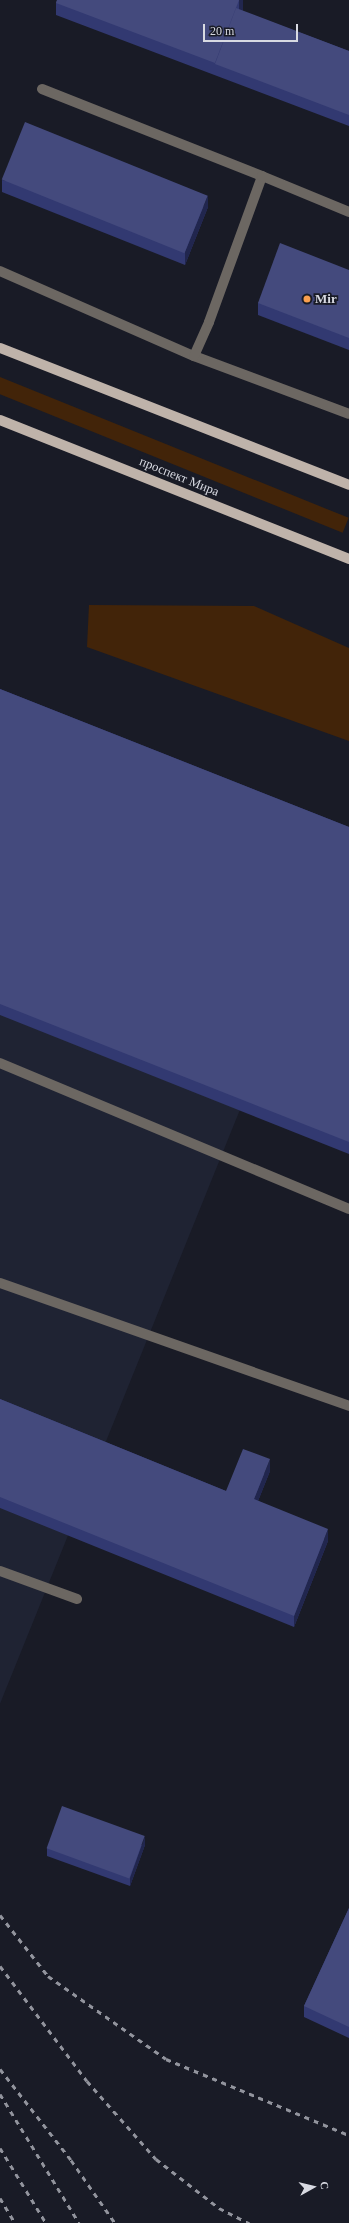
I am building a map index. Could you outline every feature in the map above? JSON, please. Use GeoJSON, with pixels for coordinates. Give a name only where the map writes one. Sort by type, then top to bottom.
{"type":"FeatureCollection","features":[{"type":"Feature","properties":{"kind":"main road"},"geometry":{"type":"LineString","coordinates":[[0,348],[349,485]]}},
{"type":"Feature","properties":{"kind":"main road","name":"проспект Мира"},"geometry":{"type":"LineString","coordinates":[[0,420],[349,558]]}},
{"type":"Feature","properties":{"kind":"lane"},"geometry":{"type":"LineString","coordinates":[[42,89],[349,212]]}},
{"type":"Feature","properties":{"kind":"lane"},"geometry":{"type":"LineString","coordinates":[[194,356],[209,322],[262,176]]}},
{"type":"Feature","properties":{"kind":"lane"},"geometry":{"type":"LineString","coordinates":[[0,271],[194,356],[349,414]]}},
{"type":"Feature","properties":{"kind":"lane"},"geometry":{"type":"LineString","coordinates":[[0,1063],[349,1209]]}},
{"type":"Feature","properties":{"kind":"lane"},"geometry":{"type":"LineString","coordinates":[[0,1283],[349,1406]]}},
{"type":"Feature","properties":{"kind":"lane"},"geometry":{"type":"LineString","coordinates":[[0,1571],[77,1599]]}},
{"type":"Feature","properties":{"kind":"shaded area"},"geometry":{"type":"Polygon","coordinates":[[[0,377],[349,518],[343,533],[0,394],[0,377]]]}},
{"type":"Feature","properties":{"kind":"shaded area"},"geometry":{"type":"Polygon","coordinates":[[[89,605],[254,606],[349,648],[349,741],[87,647],[89,605]]]}},
{"type":"Feature","properties":{"kind":"shaded area"},"geometry":{"type":"Polygon","coordinates":[[[0,700],[349,841],[0,1704],[0,700]]]}},
{"type":"Feature","properties":{"kind":"building"},"geometry":{"type":"Polygon","coordinates":[[[57,0],[239,0],[215,63],[56,3],[57,0]]]}},
{"type":"Feature","properties":{"kind":"building"},"geometry":{"type":"Polygon","coordinates":[[[236,8],[349,51],[349,115],[215,64],[236,8]]]}},
{"type":"Feature","properties":{"kind":"building"},"geometry":{"type":"Polygon","coordinates":[[[25,122],[208,196],[184,253],[2,179],[25,122]]]}},
{"type":"Feature","properties":{"kind":"building","name":"Mir"},"geometry":{"type":"Polygon","coordinates":[[[280,243],[349,270],[349,338],[258,303],[280,243]]]}},
{"type":"Feature","properties":{"kind":"building"},"geometry":{"type":"Polygon","coordinates":[[[0,689],[349,827],[349,1142],[0,1004],[0,689]]]}},
{"type":"Feature","properties":{"kind":"building"},"geometry":{"type":"Polygon","coordinates":[[[0,1399],[226,1491],[243,1449],[270,1459],[254,1499],[328,1529],[294,1616],[0,1497],[0,1399]]]}},
{"type":"Feature","properties":{"kind":"building"},"geometry":{"type":"Polygon","coordinates":[[[62,1806],[145,1836],[129,1878],[47,1848],[62,1806]]]}},
{"type":"Feature","properties":{"kind":"building"},"geometry":{"type":"Polygon","coordinates":[[[349,1908],[349,2027],[304,2006],[349,1908]]]}},
{"type":"Feature","properties":{"kind":"railway"},"geometry":{"type":"LineString","coordinates":[[0,1915],[48,1976],[166,2059],[349,2135]]}},
{"type":"Feature","properties":{"kind":"railway"},"geometry":{"type":"LineString","coordinates":[[0,1966],[87,2081],[156,2159],[219,2208],[249,2223]]}},
{"type":"Feature","properties":{"kind":"railway"},"geometry":{"type":"LineString","coordinates":[[0,2069],[71,2160],[115,2223]]}},
{"type":"Feature","properties":{"kind":"railway"},"geometry":{"type":"LineString","coordinates":[[0,2094],[79,2223]]}},
{"type":"Feature","properties":{"kind":"railway"},"geometry":{"type":"LineString","coordinates":[[0,2148],[46,2223]]}},
{"type":"Feature","properties":{"kind":"railway"},"geometry":{"type":"LineString","coordinates":[[0,2198],[15,2223]]}},
{"type":"Feature","properties":{"kind":"place","name":"Mir"},"geometry":{"type":"Point","coordinates":[307,299]}}]}
